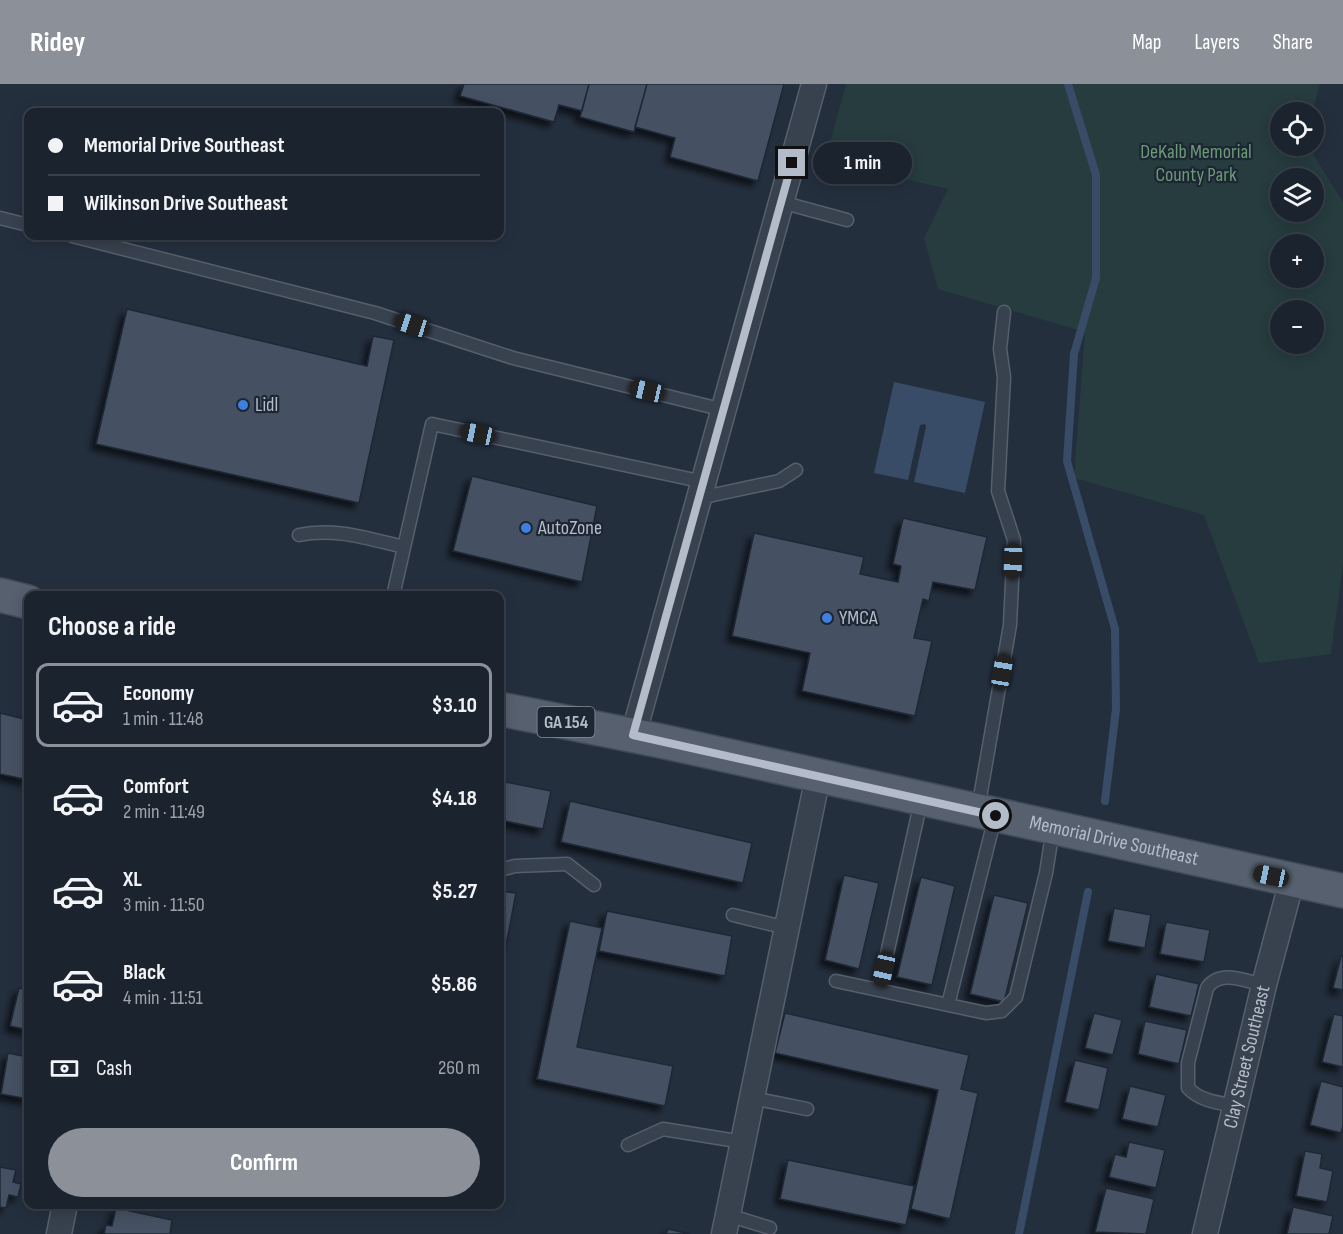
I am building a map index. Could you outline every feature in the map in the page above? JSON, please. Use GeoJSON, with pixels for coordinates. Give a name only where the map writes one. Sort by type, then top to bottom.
{"type":"FeatureCollection","features":[{"type":"Feature","properties":{"kind":"main road"},"geometry":{"type":"LineString","coordinates":[[0,595],[24,601]]}},
{"type":"Feature","properties":{"kind":"main road","name":"Memorial Drive Southeast"},"geometry":{"type":"LineString","coordinates":[[504,710],[633,735],[1343,891]]}},
{"type":"Feature","properties":{"kind":"street"},"geometry":{"type":"LineString","coordinates":[[633,735],[814,84]]}},
{"type":"Feature","properties":{"kind":"street"},"geometry":{"type":"LineString","coordinates":[[726,1224],[818,776]]}},
{"type":"Feature","properties":{"kind":"street","name":"Clay Street Southeast"},"geometry":{"type":"LineString","coordinates":[[1205,1234],[1264,985],[1292,880]]}},
{"type":"Feature","properties":{"kind":"street"},"geometry":{"type":"LineString","coordinates":[[60,1234],[64,1209]]}},
{"type":"Feature","properties":{"kind":"lane"},"geometry":{"type":"LineString","coordinates":[[781,202],[847,220]]}},
{"type":"Feature","properties":{"kind":"lane"},"geometry":{"type":"LineString","coordinates":[[0,218],[24,224]]}},
{"type":"Feature","properties":{"kind":"lane"},"geometry":{"type":"LineString","coordinates":[[88,240],[375,313],[513,358],[724,410]]}},
{"type":"Feature","properties":{"kind":"lane"},"geometry":{"type":"LineString","coordinates":[[948,1005],[987,814],[1010,625],[1014,540],[999,491],[1004,377],[1000,349],[1004,312]]}},
{"type":"Feature","properties":{"kind":"lane"},"geometry":{"type":"LineString","coordinates":[[394,591],[432,424],[702,490],[779,480],[796,470]]}},
{"type":"Feature","properties":{"kind":"lane"},"geometry":{"type":"LineString","coordinates":[[298,535],[314,531],[335,532],[405,547]]}},
{"type":"Feature","properties":{"kind":"lane"},"geometry":{"type":"LineString","coordinates":[[879,990],[922,799]]}},
{"type":"Feature","properties":{"kind":"lane"},"geometry":{"type":"LineString","coordinates":[[836,981],[986,1013],[1002,1011],[1016,997],[1046,873],[1053,828]]}},
{"type":"Feature","properties":{"kind":"lane"},"geometry":{"type":"LineString","coordinates":[[504,869],[515,866],[567,864],[594,885]]}},
{"type":"Feature","properties":{"kind":"lane"},"geometry":{"type":"LineString","coordinates":[[732,915],[787,928]]}},
{"type":"Feature","properties":{"kind":"lane"},"geometry":{"type":"LineString","coordinates":[[1236,1106],[1213,1102],[1194,1095],[1188,1088],[1188,1063],[1207,988],[1212,981],[1224,977],[1264,985]]}},
{"type":"Feature","properties":{"kind":"lane"},"geometry":{"type":"LineString","coordinates":[[752,1098],[807,1109]]}},
{"type":"Feature","properties":{"kind":"lane"},"geometry":{"type":"LineString","coordinates":[[628,1145],[663,1129],[743,1142]]}},
{"type":"Feature","properties":{"kind":"lane"},"geometry":{"type":"LineString","coordinates":[[726,1224],[770,1228]]}},
{"type":"Feature","properties":{"kind":"green space","name":"DeKalb Memorial County Park"},"geometry":{"type":"Polygon","coordinates":[[[846,84],[1320,84],[1315,102],[1270,102],[1270,156],[1314,156],[1322,168],[1270,168],[1270,222],[1324,222],[1324,172],[1343,202],[1343,564],[1331,654],[1259,663],[1204,515],[1074,478],[1085,332],[938,289],[924,238],[948,189],[825,161],[846,84]]]}},
{"type":"Feature","properties":{"kind":"water"},"geometry":{"type":"Polygon","coordinates":[[[894,382],[985,402],[965,493],[914,482],[925,424],[920,425],[908,480],[874,473],[894,382]]]}},
{"type":"Feature","properties":{"kind":"building"},"geometry":{"type":"Polygon","coordinates":[[[464,84],[589,84],[582,111],[559,105],[554,122],[460,96],[464,84]]]}},
{"type":"Feature","properties":{"kind":"building"},"geometry":{"type":"Polygon","coordinates":[[[589,84],[647,84],[634,132],[580,117],[589,84]]]}},
{"type":"Feature","properties":{"kind":"building"},"geometry":{"type":"Polygon","coordinates":[[[647,84],[784,84],[758,181],[670,157],[675,138],[635,127],[647,84]]]}},
{"type":"Feature","properties":{"kind":"building","name":"Lidl"},"geometry":{"type":"Polygon","coordinates":[[[127,309],[367,366],[373,336],[394,340],[359,503],[96,444],[127,309]]]}},
{"type":"Feature","properties":{"kind":"building","name":"AutoZone"},"geometry":{"type":"Polygon","coordinates":[[[472,476],[597,506],[582,582],[453,551],[472,476]]]}},
{"type":"Feature","properties":{"kind":"building","name":"YMCA"},"geometry":{"type":"Polygon","coordinates":[[[903,518],[987,537],[975,590],[933,582],[929,601],[923,599],[914,638],[932,641],[915,716],[802,691],[810,653],[732,636],[754,533],[864,557],[860,574],[898,582],[901,566],[893,564],[903,518]]]}},
{"type":"Feature","properties":{"kind":"building"},"geometry":{"type":"Polygon","coordinates":[[[0,713],[24,719],[24,779],[0,774],[0,713]]]}},
{"type":"Feature","properties":{"kind":"building"},"geometry":{"type":"Polygon","coordinates":[[[504,782],[551,791],[543,829],[504,821],[504,782]]]}},
{"type":"Feature","properties":{"kind":"building"},"geometry":{"type":"Polygon","coordinates":[[[570,801],[752,843],[743,883],[561,842],[570,801]]]}},
{"type":"Feature","properties":{"kind":"building"},"geometry":{"type":"Polygon","coordinates":[[[844,875],[879,883],[859,969],[825,960],[844,875]]]}},
{"type":"Feature","properties":{"kind":"building"},"geometry":{"type":"Polygon","coordinates":[[[921,877],[955,886],[932,985],[897,977],[921,877]]]}},
{"type":"Feature","properties":{"kind":"building"},"geometry":{"type":"Polygon","coordinates":[[[504,892],[516,893],[504,956],[504,892]]]}},
{"type":"Feature","properties":{"kind":"building"},"geometry":{"type":"Polygon","coordinates":[[[994,895],[1028,903],[1004,1002],[970,994],[994,895]]]}},
{"type":"Feature","properties":{"kind":"building"},"geometry":{"type":"Polygon","coordinates":[[[1114,908],[1151,915],[1145,948],[1108,941],[1114,908]]]}},
{"type":"Feature","properties":{"kind":"building"},"geometry":{"type":"Polygon","coordinates":[[[607,911],[732,936],[725,976],[599,951],[607,911]]]}},
{"type":"Feature","properties":{"kind":"building"},"geometry":{"type":"Polygon","coordinates":[[[570,921],[602,928],[577,1047],[673,1066],[665,1106],[537,1079],[570,921]]]}},
{"type":"Feature","properties":{"kind":"building"},"geometry":{"type":"Polygon","coordinates":[[[1166,922],[1210,930],[1204,962],[1160,954],[1166,922]]]}},
{"type":"Feature","properties":{"kind":"building"},"geometry":{"type":"Polygon","coordinates":[[[1341,956],[1343,956],[1343,990],[1333,988],[1341,956]]]}},
{"type":"Feature","properties":{"kind":"building"},"geometry":{"type":"Polygon","coordinates":[[[1156,974],[1199,984],[1191,1016],[1149,1007],[1156,974]]]}},
{"type":"Feature","properties":{"kind":"building"},"geometry":{"type":"Polygon","coordinates":[[[19,988],[24,989],[24,1029],[10,1026],[19,988]]]}},
{"type":"Feature","properties":{"kind":"building"},"geometry":{"type":"Polygon","coordinates":[[[785,1013],[969,1055],[961,1089],[978,1093],[950,1219],[911,1209],[938,1090],[775,1053],[785,1013]]]}},
{"type":"Feature","properties":{"kind":"building"},"geometry":{"type":"Polygon","coordinates":[[[1094,1013],[1122,1020],[1113,1055],[1085,1048],[1094,1013]]]}},
{"type":"Feature","properties":{"kind":"building"},"geometry":{"type":"Polygon","coordinates":[[[1334,1014],[1343,1016],[1343,1067],[1322,1062],[1334,1014]]]}},
{"type":"Feature","properties":{"kind":"building"},"geometry":{"type":"Polygon","coordinates":[[[1145,1021],[1187,1030],[1179,1064],[1138,1054],[1145,1021]]]}},
{"type":"Feature","properties":{"kind":"building"},"geometry":{"type":"Polygon","coordinates":[[[8,1053],[24,1056],[24,1098],[1,1094],[8,1053]]]}},
{"type":"Feature","properties":{"kind":"building"},"geometry":{"type":"Polygon","coordinates":[[[1075,1060],[1108,1068],[1099,1110],[1065,1102],[1075,1060]]]}},
{"type":"Feature","properties":{"kind":"building"},"geometry":{"type":"Polygon","coordinates":[[[1321,1081],[1343,1087],[1341,1133],[1310,1125],[1321,1081]]]}},
{"type":"Feature","properties":{"kind":"building"},"geometry":{"type":"Polygon","coordinates":[[[1130,1086],[1166,1095],[1158,1127],[1122,1119],[1130,1086]]]}},
{"type":"Feature","properties":{"kind":"building"},"geometry":{"type":"Polygon","coordinates":[[[1129,1142],[1165,1150],[1156,1188],[1109,1177],[1115,1154],[1126,1157],[1129,1142]]]}},
{"type":"Feature","properties":{"kind":"building"},"geometry":{"type":"Polygon","coordinates":[[[1305,1151],[1322,1154],[1320,1168],[1333,1171],[1327,1202],[1296,1196],[1305,1151]]]}},
{"type":"Feature","properties":{"kind":"building"},"geometry":{"type":"Polygon","coordinates":[[[788,1160],[914,1186],[906,1225],[780,1199],[788,1160]]]}},
{"type":"Feature","properties":{"kind":"building"},"geometry":{"type":"Polygon","coordinates":[[[0,1167],[16,1170],[13,1182],[21,1184],[18,1197],[9,1195],[6,1208],[0,1207],[0,1167]]]}},
{"type":"Feature","properties":{"kind":"building"},"geometry":{"type":"Polygon","coordinates":[[[1106,1188],[1154,1199],[1146,1234],[1095,1232],[1106,1188]]]}},
{"type":"Feature","properties":{"kind":"building"},"geometry":{"type":"Polygon","coordinates":[[[1293,1207],[1333,1216],[1329,1234],[1287,1234],[1293,1207]]]}},
{"type":"Feature","properties":{"kind":"building"},"geometry":{"type":"Polygon","coordinates":[[[116,1209],[172,1220],[170,1234],[104,1234],[106,1225],[112,1226],[116,1209]]]}},
{"type":"Feature","properties":{"kind":"building"},"geometry":{"type":"Polygon","coordinates":[[[668,1229],[690,1234],[666,1234],[668,1229]]]}},
{"type":"Feature","properties":{"kind":"waterway"},"geometry":{"type":"LineString","coordinates":[[1068,84],[1096,175],[1096,278],[1074,354],[1067,461],[1115,629],[1116,709],[1105,801]]}},
{"type":"Feature","properties":{"kind":"waterway"},"geometry":{"type":"LineString","coordinates":[[1019,1234],[1088,892]]}},
{"type":"Feature","properties":{"kind":"place","name":"Lidl"},"geometry":{"type":"Point","coordinates":[243,405]}},
{"type":"Feature","properties":{"kind":"place","name":"AutoZone"},"geometry":{"type":"Point","coordinates":[526,528]}},
{"type":"Feature","properties":{"kind":"place","name":"YMCA"},"geometry":{"type":"Point","coordinates":[827,618]}},
{"type":"Feature","properties":{"kind":"route"},"geometry":{"type":"LineString","coordinates":[[792,163],[633,735],[996,816]]}}]}
